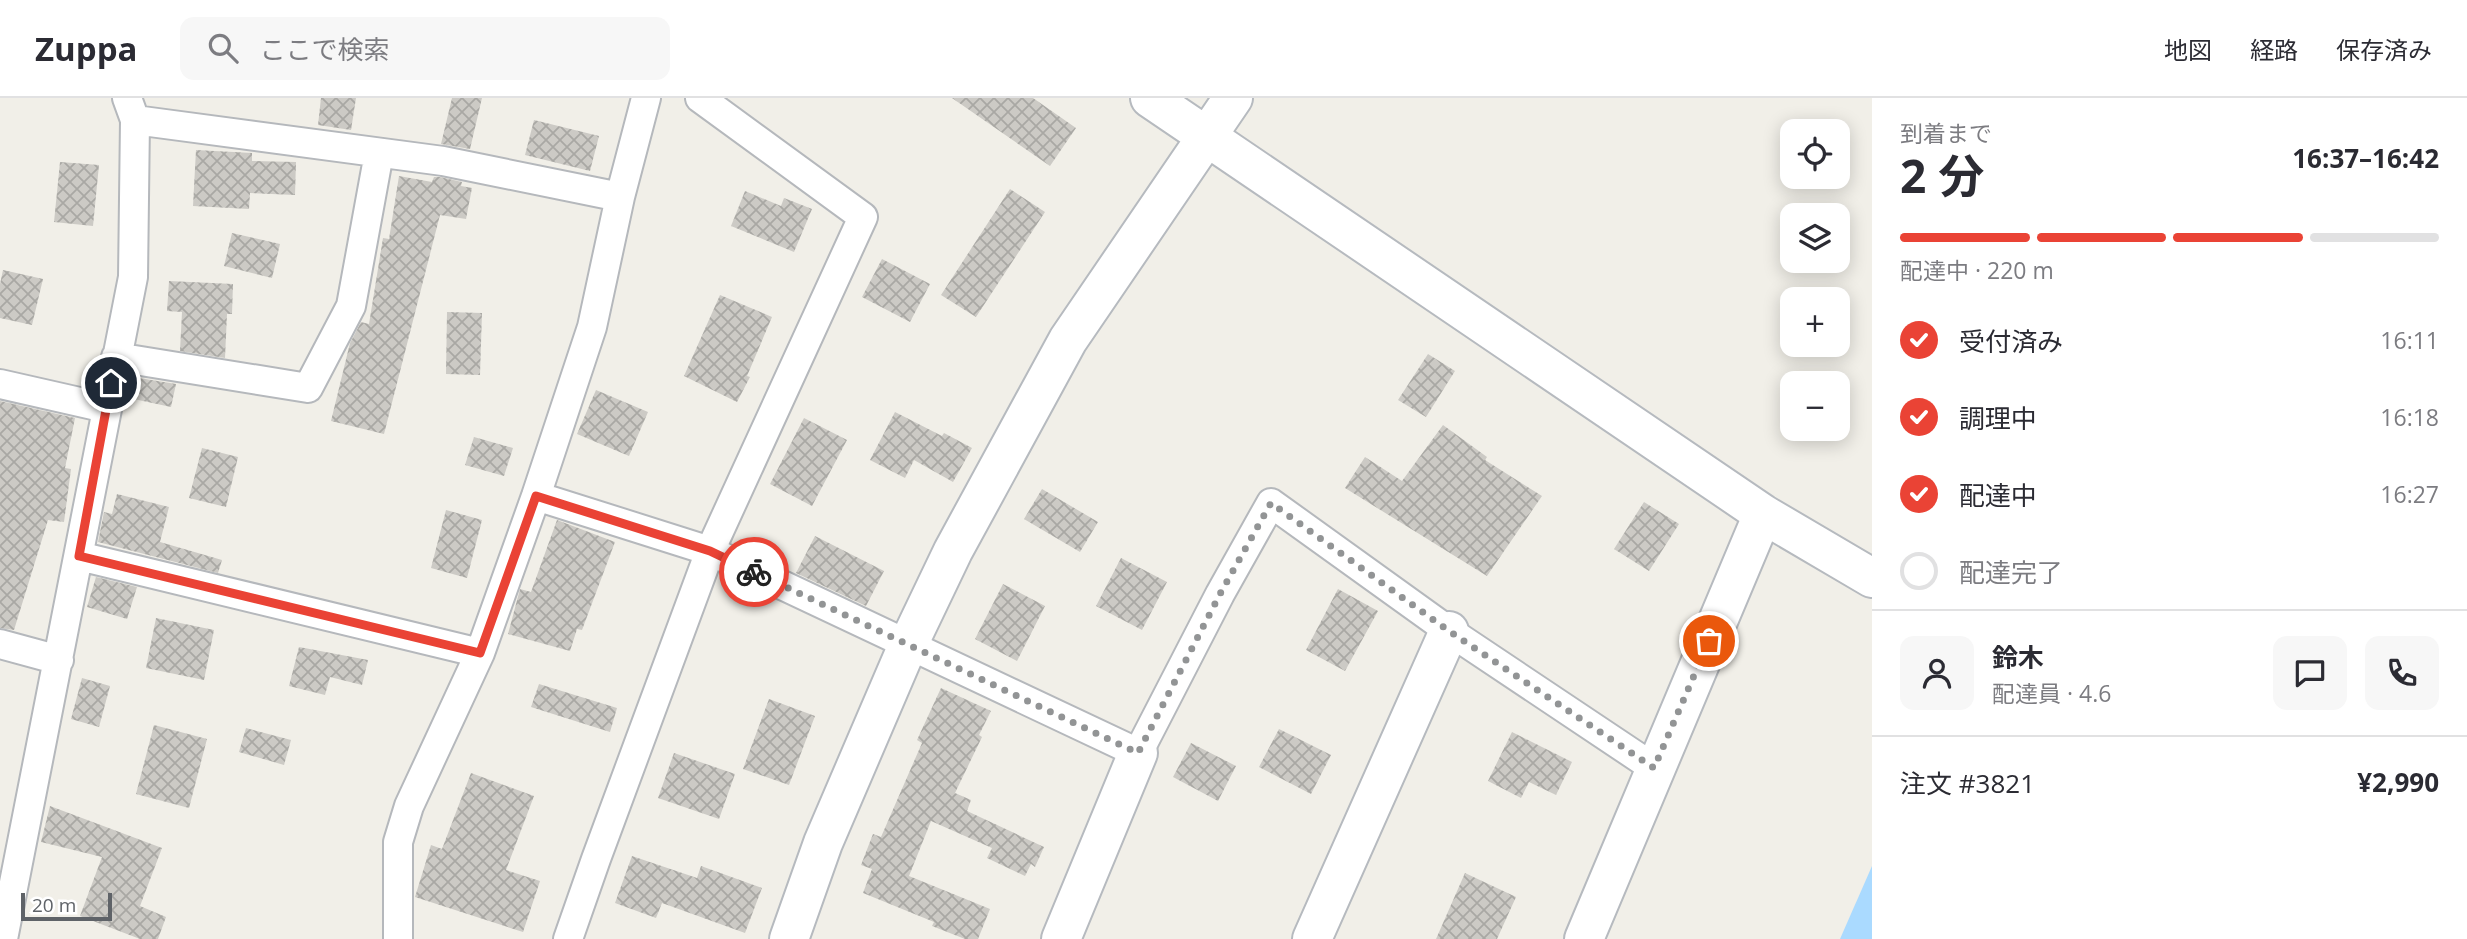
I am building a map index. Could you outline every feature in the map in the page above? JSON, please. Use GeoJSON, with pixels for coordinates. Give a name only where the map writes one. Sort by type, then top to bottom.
{"type":"FeatureCollection","features":[{"type":"Feature","properties":{"kind":"street"},"geometry":{"type":"LineString","coordinates":[[398,939],[398,842],[408,806],[480,653],[536,496],[592,327],[620,197],[646,98]]}},
{"type":"Feature","properties":{"kind":"street"},"geometry":{"type":"LineString","coordinates":[[568,939],[710,551],[863,217],[700,98]]}},
{"type":"Feature","properties":{"kind":"street"},"geometry":{"type":"LineString","coordinates":[[1150,98],[1777,522],[1872,578]]}},
{"type":"Feature","properties":{"kind":"street"},"geometry":{"type":"LineString","coordinates":[[789,939],[823,844],[908,645],[953,551],[1068,340],[1233,98]]}},
{"type":"Feature","properties":{"kind":"street"},"geometry":{"type":"LineString","coordinates":[[2,939],[134,277],[131,109],[379,153],[443,161],[620,197]]}},
{"type":"Feature","properties":{"kind":"street"},"geometry":{"type":"LineString","coordinates":[[117,357],[308,388],[351,306],[379,153]]}},
{"type":"Feature","properties":{"kind":"street"},"geometry":{"type":"LineString","coordinates":[[0,384],[106,408]]}},
{"type":"Feature","properties":{"kind":"street"},"geometry":{"type":"LineString","coordinates":[[536,496],[710,551],[1138,753]]}},
{"type":"Feature","properties":{"kind":"street"},"geometry":{"type":"LineString","coordinates":[[1061,939],[1138,753],[1220,594],[1271,503],[1449,631],[1654,768]]}},
{"type":"Feature","properties":{"kind":"street"},"geometry":{"type":"LineString","coordinates":[[1584,939],[1654,768],[1777,522]]}},
{"type":"Feature","properties":{"kind":"street"},"geometry":{"type":"LineString","coordinates":[[79,556],[480,653]]}},
{"type":"Feature","properties":{"kind":"street"},"geometry":{"type":"LineString","coordinates":[[1312,939],[1449,631]]}},
{"type":"Feature","properties":{"kind":"street"},"geometry":{"type":"LineString","coordinates":[[0,644],[59,660]]}},
{"type":"Feature","properties":{"kind":"water"},"geometry":{"type":"Polygon","coordinates":[[[1872,866],[1872,939],[1840,939],[1872,866]]]}},
{"type":"Feature","properties":{"kind":"building"},"geometry":{"type":"Polygon","coordinates":[[[321,98],[356,98],[351,130],[318,125],[321,98]]]}},
{"type":"Feature","properties":{"kind":"building"},"geometry":{"type":"Polygon","coordinates":[[[452,98],[482,98],[470,149],[441,144],[452,98]]]}},
{"type":"Feature","properties":{"kind":"building"},"geometry":{"type":"Polygon","coordinates":[[[952,98],[1033,98],[1076,128],[1050,166],[952,98]]]}},
{"type":"Feature","properties":{"kind":"building"},"geometry":{"type":"Polygon","coordinates":[[[534,120],[599,136],[590,171],[525,155],[534,120]]]}},
{"type":"Feature","properties":{"kind":"building"},"geometry":{"type":"Polygon","coordinates":[[[196,150],[252,153],[252,161],[296,162],[295,195],[250,193],[249,209],[193,206],[196,150]]]}},
{"type":"Feature","properties":{"kind":"building"},"geometry":{"type":"Polygon","coordinates":[[[60,162],[99,165],[93,226],[54,222],[60,162]]]}},
{"type":"Feature","properties":{"kind":"building"},"geometry":{"type":"Polygon","coordinates":[[[399,176],[432,182],[434,177],[440,177],[462,182],[461,186],[472,188],[466,219],[440,215],[384,434],[331,421],[350,343],[361,322],[369,324],[383,238],[389,239],[399,176]]]}},
{"type":"Feature","properties":{"kind":"building"},"geometry":{"type":"Polygon","coordinates":[[[1010,189],[1045,212],[976,317],[941,295],[1010,189]]]}},
{"type":"Feature","properties":{"kind":"building"},"geometry":{"type":"Polygon","coordinates":[[[745,191],[781,206],[784,198],[812,209],[794,252],[731,226],[745,191]]]}},
{"type":"Feature","properties":{"kind":"building"},"geometry":{"type":"Polygon","coordinates":[[[232,233],[280,244],[272,278],[224,266],[232,233]]]}},
{"type":"Feature","properties":{"kind":"building"},"geometry":{"type":"Polygon","coordinates":[[[882,259],[930,284],[910,322],[862,297],[882,259]]]}},
{"type":"Feature","properties":{"kind":"building"},"geometry":{"type":"Polygon","coordinates":[[[3,270],[43,279],[32,325],[0,318],[0,284],[3,270]]]}},
{"type":"Feature","properties":{"kind":"building"},"geometry":{"type":"Polygon","coordinates":[[[169,281],[233,284],[232,314],[227,314],[225,358],[180,351],[182,312],[167,311],[169,281]]]}},
{"type":"Feature","properties":{"kind":"building"},"geometry":{"type":"Polygon","coordinates":[[[720,295],[772,317],[747,376],[750,377],[737,402],[684,376],[720,295]]]}},
{"type":"Feature","properties":{"kind":"building"},"geometry":{"type":"Polygon","coordinates":[[[447,312],[482,313],[480,375],[446,374],[447,312]]]}},
{"type":"Feature","properties":{"kind":"building"},"geometry":{"type":"Polygon","coordinates":[[[1428,354],[1455,371],[1426,417],[1398,400],[1428,354]]]}},
{"type":"Feature","properties":{"kind":"building"},"geometry":{"type":"Polygon","coordinates":[[[133,377],[176,384],[171,407],[129,398],[133,377]]]}},
{"type":"Feature","properties":{"kind":"building"},"geometry":{"type":"Polygon","coordinates":[[[596,390],[648,412],[629,456],[577,434],[596,390]]]}},
{"type":"Feature","properties":{"kind":"building"},"geometry":{"type":"Polygon","coordinates":[[[0,401],[75,418],[65,468],[71,469],[64,522],[48,520],[14,630],[0,628],[0,401]]]}},
{"type":"Feature","properties":{"kind":"building"},"geometry":{"type":"Polygon","coordinates":[[[895,412],[972,448],[953,482],[914,460],[905,478],[870,460],[895,412]]]}},
{"type":"Feature","properties":{"kind":"building"},"geometry":{"type":"Polygon","coordinates":[[[804,418],[847,440],[812,506],[770,484],[804,418]]]}},
{"type":"Feature","properties":{"kind":"building"},"geometry":{"type":"Polygon","coordinates":[[[1443,425],[1487,457],[1485,460],[1542,496],[1487,576],[1345,488],[1365,457],[1402,481],[1443,425]]]}},
{"type":"Feature","properties":{"kind":"building"},"geometry":{"type":"Polygon","coordinates":[[[474,437],[513,448],[504,476],[465,465],[474,437]]]}},
{"type":"Feature","properties":{"kind":"building"},"geometry":{"type":"Polygon","coordinates":[[[202,448],[238,457],[226,507],[189,498],[202,448]]]}},
{"type":"Feature","properties":{"kind":"building"},"geometry":{"type":"Polygon","coordinates":[[[1042,489],[1098,522],[1080,552],[1024,519],[1042,489]]]}},
{"type":"Feature","properties":{"kind":"building"},"geometry":{"type":"Polygon","coordinates":[[[117,494],[169,507],[160,542],[222,560],[218,573],[98,542],[104,512],[112,514],[117,494]]]}},
{"type":"Feature","properties":{"kind":"building"},"geometry":{"type":"Polygon","coordinates":[[[1644,502],[1679,524],[1649,571],[1614,549],[1644,502]]]}},
{"type":"Feature","properties":{"kind":"building"},"geometry":{"type":"Polygon","coordinates":[[[446,510],[482,520],[467,578],[431,568],[446,510]]]}},
{"type":"Feature","properties":{"kind":"building"},"geometry":{"type":"Polygon","coordinates":[[[557,520],[615,542],[582,630],[577,629],[570,651],[508,634],[520,589],[531,592],[557,520]]]}},
{"type":"Feature","properties":{"kind":"building"},"geometry":{"type":"Polygon","coordinates":[[[815,536],[884,571],[866,606],[796,573],[815,536]]]}},
{"type":"Feature","properties":{"kind":"building"},"geometry":{"type":"Polygon","coordinates":[[[1121,558],[1167,582],[1142,630],[1096,606],[1121,558]]]}},
{"type":"Feature","properties":{"kind":"building"},"geometry":{"type":"Polygon","coordinates":[[[96,577],[137,587],[127,619],[87,607],[96,577]]]}},
{"type":"Feature","properties":{"kind":"building"},"geometry":{"type":"Polygon","coordinates":[[[1003,584],[1045,606],[1017,661],[975,639],[1003,584]]]}},
{"type":"Feature","properties":{"kind":"building"},"geometry":{"type":"Polygon","coordinates":[[[1338,589],[1378,611],[1345,671],[1306,650],[1338,589]]]}},
{"type":"Feature","properties":{"kind":"building"},"geometry":{"type":"Polygon","coordinates":[[[156,618],[214,630],[204,680],[146,668],[156,618]]]}},
{"type":"Feature","properties":{"kind":"building"},"geometry":{"type":"Polygon","coordinates":[[[299,647],[368,660],[362,685],[330,677],[325,695],[289,686],[299,647]]]}},
{"type":"Feature","properties":{"kind":"building"},"geometry":{"type":"Polygon","coordinates":[[[82,678],[110,686],[99,727],[71,719],[82,678]]]}},
{"type":"Feature","properties":{"kind":"building"},"geometry":{"type":"Polygon","coordinates":[[[539,684],[617,708],[610,732],[531,707],[539,684]]]}},
{"type":"Feature","properties":{"kind":"building"},"geometry":{"type":"Polygon","coordinates":[[[941,688],[991,711],[979,735],[982,737],[955,793],[971,800],[967,811],[1044,847],[1035,867],[1031,864],[1025,876],[987,858],[992,848],[931,821],[909,876],[990,909],[978,939],[965,939],[932,926],[934,922],[863,893],[872,869],[861,865],[873,834],[881,837],[922,743],[917,740],[941,688]]]}},
{"type":"Feature","properties":{"kind":"building"},"geometry":{"type":"Polygon","coordinates":[[[769,699],[815,716],[789,785],[743,769],[769,699]]]}},
{"type":"Feature","properties":{"kind":"building"},"geometry":{"type":"Polygon","coordinates":[[[154,725],[207,739],[189,808],[136,794],[154,725]]]}},
{"type":"Feature","properties":{"kind":"building"},"geometry":{"type":"Polygon","coordinates":[[[246,728],[291,740],[284,765],[239,752],[246,728]]]}},
{"type":"Feature","properties":{"kind":"building"},"geometry":{"type":"Polygon","coordinates":[[[1279,729],[1331,755],[1311,794],[1259,767],[1279,729]]]}},
{"type":"Feature","properties":{"kind":"building"},"geometry":{"type":"Polygon","coordinates":[[[1512,732],[1572,762],[1556,795],[1529,782],[1521,798],[1488,781],[1512,732]]]}},
{"type":"Feature","properties":{"kind":"building"},"geometry":{"type":"Polygon","coordinates":[[[1191,743],[1236,766],[1218,801],[1173,777],[1191,743]]]}},
{"type":"Feature","properties":{"kind":"building"},"geometry":{"type":"Polygon","coordinates":[[[674,753],[735,774],[719,819],[658,798],[674,753]]]}},
{"type":"Feature","properties":{"kind":"building"},"geometry":{"type":"Polygon","coordinates":[[[471,773],[534,796],[506,870],[540,881],[523,932],[415,897],[431,845],[442,849],[471,773]]]}},
{"type":"Feature","properties":{"kind":"building"},"geometry":{"type":"Polygon","coordinates":[[[50,806],[162,848],[140,906],[166,917],[158,939],[140,939],[80,916],[102,857],[41,842],[50,806]]]}},
{"type":"Feature","properties":{"kind":"building"},"geometry":{"type":"Polygon","coordinates":[[[632,856],[697,878],[701,866],[762,888],[745,933],[662,903],[656,918],[615,903],[632,856]]]}},
{"type":"Feature","properties":{"kind":"building"},"geometry":{"type":"Polygon","coordinates":[[[1465,873],[1516,897],[1497,939],[1436,939],[1465,873]]]}},
{"type":"Feature","properties":{"kind":"way so far"},"geometry":{"type":"LineString","coordinates":[[754,572],[1138,753],[1220,594],[1271,503],[1449,631],[1654,768],[1709,641]]}},
{"type":"Feature","properties":{"kind":"route"},"geometry":{"type":"LineString","coordinates":[[111,383],[79,556],[480,653],[536,496],[710,551],[754,572]]}}]}
